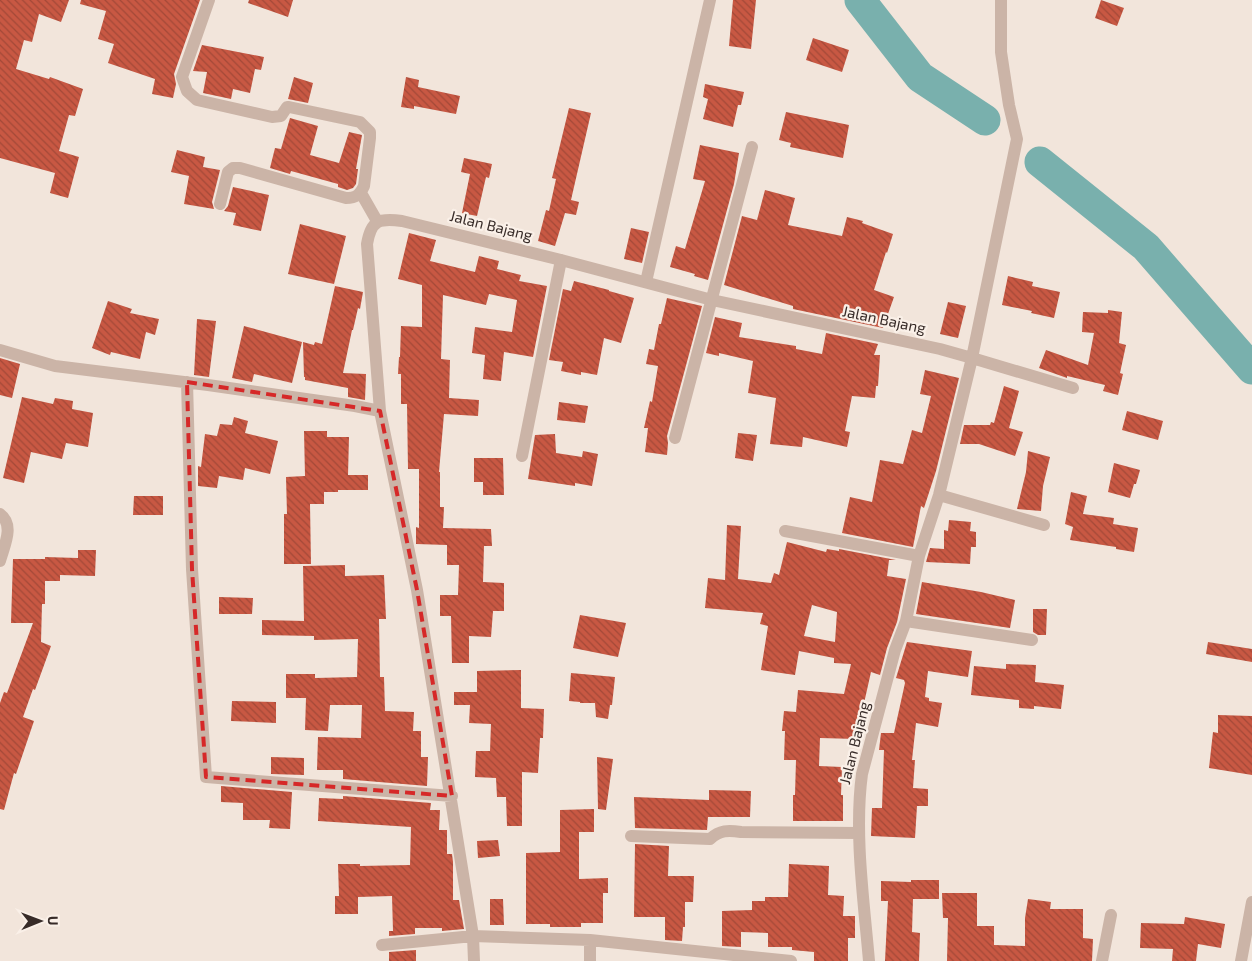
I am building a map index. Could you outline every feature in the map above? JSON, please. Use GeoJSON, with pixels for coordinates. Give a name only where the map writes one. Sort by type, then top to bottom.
{"type":"FeatureCollection","features":[{"type":"Feature","properties":{"kind":"street"},"geometry":{"type":"LineString","coordinates":[[210,0],[182,77],[187,91],[197,100],[272,117],[281,116],[286,107],[289,107],[360,122],[370,132],[364,186],[361,194],[346,198],[240,168],[233,168],[228,172],[220,204]]}},
{"type":"Feature","properties":{"kind":"street"},"geometry":{"type":"LineString","coordinates":[[646,282],[710,0]]}},
{"type":"Feature","properties":{"kind":"street"},"geometry":{"type":"LineString","coordinates":[[1001,0],[1001,52],[1017,139],[972,358],[1073,388]]}},
{"type":"Feature","properties":{"kind":"street"},"geometry":{"type":"LineString","coordinates":[[675,438],[752,147]]}},
{"type":"Feature","properties":{"kind":"street"},"geometry":{"type":"LineString","coordinates":[[361,194],[377,221],[370,229],[367,244],[380,411],[417,590],[474,936],[474,961]]}},
{"type":"Feature","properties":{"kind":"street","name":"Jalan Bajang"},"geometry":{"type":"LineString","coordinates":[[377,221],[388,219],[402,221],[712,300],[940,349],[972,358],[939,495],[919,556],[906,621],[895,650],[862,774],[859,795],[859,833],[869,961]]}},
{"type":"Feature","properties":{"kind":"street"},"geometry":{"type":"LineString","coordinates":[[522,456],[561,260]]}},
{"type":"Feature","properties":{"kind":"street"},"geometry":{"type":"LineString","coordinates":[[0,350],[55,366],[186,382],[380,411]]}},
{"type":"Feature","properties":{"kind":"street"},"geometry":{"type":"LineString","coordinates":[[186,382],[192,569],[206,777],[452,796]]}},
{"type":"Feature","properties":{"kind":"street"},"geometry":{"type":"LineString","coordinates":[[939,495],[1044,525]]}},
{"type":"Feature","properties":{"kind":"street"},"geometry":{"type":"LineString","coordinates":[[0,514],[4,517],[9,527],[0,561]]}},
{"type":"Feature","properties":{"kind":"street"},"geometry":{"type":"LineString","coordinates":[[785,531],[919,556]]}},
{"type":"Feature","properties":{"kind":"street"},"geometry":{"type":"LineString","coordinates":[[906,621],[1032,640]]}},
{"type":"Feature","properties":{"kind":"street"},"geometry":{"type":"LineString","coordinates":[[632,836],[710,839],[720,831],[730,830],[741,832],[859,833]]}},
{"type":"Feature","properties":{"kind":"street"},"geometry":{"type":"LineString","coordinates":[[1241,961],[1252,902]]}},
{"type":"Feature","properties":{"kind":"street"},"geometry":{"type":"LineString","coordinates":[[1102,961],[1111,915]]}},
{"type":"Feature","properties":{"kind":"street"},"geometry":{"type":"LineString","coordinates":[[382,945],[474,936],[590,940],[791,961]]}},
{"type":"Feature","properties":{"kind":"street"},"geometry":{"type":"LineString","coordinates":[[590,940],[590,961]]}},
{"type":"Feature","properties":{"kind":"highlighted area"},"geometry":{"type":"Polygon","coordinates":[[[187,382],[380,411],[417,590],[452,796],[206,777],[192,569],[187,382]]]}},
{"type":"Feature","properties":{"kind":"building"},"geometry":{"type":"Polygon","coordinates":[[[0,0],[69,0],[61,22],[39,14],[32,42],[24,40],[16,69],[49,79],[50,77],[83,89],[75,116],[69,115],[59,151],[79,157],[68,198],[50,193],[55,173],[0,158],[0,0]]]}},
{"type":"Feature","properties":{"kind":"building"},"geometry":{"type":"Polygon","coordinates":[[[81,0],[200,0],[174,74],[176,84],[173,98],[152,94],[155,79],[108,63],[114,44],[98,39],[106,11],[80,4],[81,0]]]}},
{"type":"Feature","properties":{"kind":"building"},"geometry":{"type":"Polygon","coordinates":[[[249,0],[293,0],[288,17],[248,3],[249,0]]]}},
{"type":"Feature","properties":{"kind":"building"},"geometry":{"type":"Polygon","coordinates":[[[733,0],[756,0],[751,49],[729,46],[733,0]]]}},
{"type":"Feature","properties":{"kind":"building"},"geometry":{"type":"Polygon","coordinates":[[[1101,0],[1124,8],[1117,26],[1095,18],[1101,0]]]}},
{"type":"Feature","properties":{"kind":"building"},"geometry":{"type":"Polygon","coordinates":[[[813,38],[849,50],[842,72],[806,60],[813,38]]]}},
{"type":"Feature","properties":{"kind":"building"},"geometry":{"type":"Polygon","coordinates":[[[202,45],[264,57],[261,70],[255,69],[250,93],[233,89],[231,99],[203,93],[207,72],[193,71],[202,45]]]}},
{"type":"Feature","properties":{"kind":"building"},"geometry":{"type":"Polygon","coordinates":[[[294,77],[313,83],[308,103],[288,99],[294,77]]]}},
{"type":"Feature","properties":{"kind":"building"},"geometry":{"type":"Polygon","coordinates":[[[406,77],[419,80],[418,87],[460,96],[456,114],[414,106],[414,109],[401,107],[406,77]]]}},
{"type":"Feature","properties":{"kind":"building"},"geometry":{"type":"Polygon","coordinates":[[[705,84],[744,92],[741,105],[738,105],[733,127],[703,119],[708,99],[703,97],[705,84]]]}},
{"type":"Feature","properties":{"kind":"building"},"geometry":{"type":"Polygon","coordinates":[[[569,108],[591,113],[571,200],[579,202],[576,215],[565,213],[555,246],[538,241],[546,210],[549,211],[556,179],[552,178],[569,108]]]}},
{"type":"Feature","properties":{"kind":"building"},"geometry":{"type":"Polygon","coordinates":[[[786,112],[849,125],[843,158],[790,147],[791,143],[779,140],[786,112]]]}},
{"type":"Feature","properties":{"kind":"building"},"geometry":{"type":"Polygon","coordinates":[[[290,118],[318,126],[310,155],[339,163],[349,132],[362,135],[356,169],[358,169],[356,184],[353,188],[347,190],[338,187],[338,184],[291,171],[290,174],[270,168],[275,148],[281,149],[290,118]]]}},
{"type":"Feature","properties":{"kind":"building"},"geometry":{"type":"Polygon","coordinates":[[[700,145],[739,153],[734,184],[708,280],[670,267],[676,246],[685,249],[705,181],[693,179],[700,145]]]}},
{"type":"Feature","properties":{"kind":"building"},"geometry":{"type":"Polygon","coordinates":[[[177,150],[205,157],[203,167],[220,170],[212,202],[214,209],[184,204],[189,176],[171,172],[177,150]]]}},
{"type":"Feature","properties":{"kind":"building"},"geometry":{"type":"Polygon","coordinates":[[[464,158],[492,164],[489,178],[486,177],[477,216],[462,213],[470,174],[461,172],[464,158]]]}},
{"type":"Feature","properties":{"kind":"building"},"geometry":{"type":"Polygon","coordinates":[[[233,187],[269,195],[261,231],[233,225],[236,213],[224,211],[228,206],[233,187]]]}},
{"type":"Feature","properties":{"kind":"building"},"geometry":{"type":"Polygon","coordinates":[[[765,190],[795,198],[788,225],[842,236],[847,217],[863,221],[862,223],[893,234],[874,290],[894,297],[883,328],[793,309],[793,306],[724,285],[742,216],[757,220],[765,190]]]}},
{"type":"Feature","properties":{"kind":"building"},"geometry":{"type":"Polygon","coordinates":[[[300,224],[346,236],[334,284],[288,274],[300,224]]]}},
{"type":"Feature","properties":{"kind":"building"},"geometry":{"type":"Polygon","coordinates":[[[631,228],[649,232],[642,263],[624,259],[631,228]]]}},
{"type":"Feature","properties":{"kind":"building"},"geometry":{"type":"Polygon","coordinates":[[[409,233],[436,240],[430,261],[475,272],[479,256],[499,261],[497,269],[521,275],[519,281],[547,286],[533,357],[504,352],[501,381],[483,379],[485,355],[472,353],[475,327],[512,332],[517,300],[489,294],[486,305],[443,295],[441,359],[450,360],[449,398],[479,400],[478,416],[444,414],[439,472],[440,507],[444,507],[443,528],[491,529],[492,546],[484,546],[483,582],[504,583],[504,611],[493,611],[491,637],[469,636],[469,663],[452,663],[451,616],[440,616],[440,595],[458,595],[459,565],[447,565],[447,545],[416,544],[416,527],[419,528],[419,469],[408,469],[407,404],[401,404],[401,374],[398,374],[401,326],[422,327],[422,285],[398,279],[409,233]]]}},
{"type":"Feature","properties":{"kind":"building"},"geometry":{"type":"Polygon","coordinates":[[[1008,276],[1033,282],[1032,286],[1060,292],[1054,318],[1002,305],[1008,276]]]}},
{"type":"Feature","properties":{"kind":"building"},"geometry":{"type":"Polygon","coordinates":[[[574,281],[634,298],[621,343],[604,338],[597,375],[581,372],[581,375],[561,371],[563,362],[549,360],[563,289],[571,291],[574,281]]]}},
{"type":"Feature","properties":{"kind":"building"},"geometry":{"type":"Polygon","coordinates":[[[335,286],[363,292],[360,309],[358,308],[352,330],[343,373],[366,374],[365,400],[348,397],[348,388],[305,380],[304,377],[303,342],[314,345],[315,342],[322,344],[335,286]]]}},
{"type":"Feature","properties":{"kind":"building"},"geometry":{"type":"Polygon","coordinates":[[[667,298],[702,306],[667,436],[667,455],[645,452],[648,428],[644,428],[650,401],[652,402],[658,366],[646,364],[649,349],[654,350],[667,298]]]}},
{"type":"Feature","properties":{"kind":"building"},"geometry":{"type":"Polygon","coordinates":[[[108,301],[132,309],[130,313],[159,319],[155,335],[146,332],[140,359],[111,352],[110,355],[92,348],[108,301]]]}},
{"type":"Feature","properties":{"kind":"building"},"geometry":{"type":"Polygon","coordinates":[[[948,302],[966,306],[958,338],[940,334],[948,302]]]}},
{"type":"Feature","properties":{"kind":"building"},"geometry":{"type":"Polygon","coordinates":[[[1108,310],[1122,312],[1119,343],[1126,345],[1120,373],[1123,374],[1118,395],[1103,391],[1105,385],[1067,376],[1067,378],[1039,368],[1046,350],[1088,365],[1094,333],[1082,332],[1083,312],[1108,313],[1108,310]]]}},
{"type":"Feature","properties":{"kind":"building"},"geometry":{"type":"Polygon","coordinates":[[[715,317],[742,323],[739,337],[796,346],[796,349],[822,354],[826,333],[878,344],[874,355],[880,355],[878,386],[876,386],[875,398],[852,396],[845,431],[850,432],[847,447],[803,437],[802,447],[770,444],[776,398],[748,393],[753,361],[719,353],[719,356],[706,353],[715,317]]]}},
{"type":"Feature","properties":{"kind":"building"},"geometry":{"type":"Polygon","coordinates":[[[197,319],[216,321],[209,377],[194,375],[197,319]]]}},
{"type":"Feature","properties":{"kind":"building"},"geometry":{"type":"Polygon","coordinates":[[[244,326],[302,342],[292,383],[254,374],[252,382],[232,378],[244,326]]]}},
{"type":"Feature","properties":{"kind":"building"},"geometry":{"type":"Polygon","coordinates":[[[0,358],[20,364],[12,398],[0,395],[0,358]]]}},
{"type":"Feature","properties":{"kind":"building"},"geometry":{"type":"Polygon","coordinates":[[[925,370],[959,378],[936,471],[924,508],[921,506],[913,547],[842,533],[850,497],[872,502],[880,460],[903,464],[912,430],[922,433],[931,396],[920,394],[925,370]]]}},
{"type":"Feature","properties":{"kind":"building"},"geometry":{"type":"Polygon","coordinates":[[[1004,386],[1019,391],[1009,428],[1023,432],[1015,456],[979,444],[960,444],[964,425],[990,425],[991,422],[994,423],[1004,386]]]}},
{"type":"Feature","properties":{"kind":"building"},"geometry":{"type":"Polygon","coordinates":[[[22,397],[53,404],[55,398],[73,401],[72,409],[93,413],[88,447],[66,443],[62,459],[31,452],[24,483],[3,478],[22,397]]]}},
{"type":"Feature","properties":{"kind":"building"},"geometry":{"type":"Polygon","coordinates":[[[559,402],[588,406],[585,423],[557,420],[559,402]]]}},
{"type":"Feature","properties":{"kind":"building"},"geometry":{"type":"Polygon","coordinates":[[[1127,411],[1163,421],[1158,440],[1122,430],[1127,411]]]}},
{"type":"Feature","properties":{"kind":"building"},"geometry":{"type":"Polygon","coordinates":[[[234,417],[248,421],[245,433],[278,441],[270,474],[245,468],[243,480],[219,476],[217,488],[198,486],[198,466],[201,467],[205,434],[217,436],[220,424],[232,425],[234,417]]]}},
{"type":"Feature","properties":{"kind":"building"},"geometry":{"type":"Polygon","coordinates":[[[304,431],[327,431],[327,437],[349,437],[348,475],[368,475],[368,490],[324,492],[324,504],[310,504],[311,564],[284,564],[284,514],[287,514],[286,477],[305,476],[304,431]]]}},
{"type":"Feature","properties":{"kind":"building"},"geometry":{"type":"Polygon","coordinates":[[[738,433],[757,435],[753,461],[735,458],[738,433]]]}},
{"type":"Feature","properties":{"kind":"building"},"geometry":{"type":"Polygon","coordinates":[[[555,434],[556,453],[582,457],[583,451],[598,454],[592,486],[575,483],[575,486],[528,479],[535,435],[555,434]]]}},
{"type":"Feature","properties":{"kind":"building"},"geometry":{"type":"Polygon","coordinates":[[[1028,451],[1050,457],[1043,486],[1041,511],[1017,509],[1026,472],[1028,451]]]}},
{"type":"Feature","properties":{"kind":"building"},"geometry":{"type":"Polygon","coordinates":[[[474,458],[503,458],[504,495],[483,495],[483,482],[474,482],[474,458]]]}},
{"type":"Feature","properties":{"kind":"building"},"geometry":{"type":"Polygon","coordinates":[[[1114,463],[1140,470],[1130,498],[1108,492],[1114,463]]]}},
{"type":"Feature","properties":{"kind":"building"},"geometry":{"type":"Polygon","coordinates":[[[1071,492],[1087,496],[1083,514],[1114,518],[1113,524],[1138,528],[1134,552],[1116,549],[1116,547],[1070,540],[1073,527],[1065,524],[1071,492]]]}},
{"type":"Feature","properties":{"kind":"building"},"geometry":{"type":"Polygon","coordinates":[[[134,496],[163,496],[163,515],[133,515],[134,496]]]}},
{"type":"Feature","properties":{"kind":"building"},"geometry":{"type":"Polygon","coordinates":[[[949,520],[971,522],[970,531],[976,532],[976,547],[971,547],[970,564],[926,562],[930,548],[944,549],[944,530],[948,531],[949,520]]]}},
{"type":"Feature","properties":{"kind":"building"},"geometry":{"type":"Polygon","coordinates":[[[727,525],[741,526],[738,579],[771,583],[774,573],[779,575],[787,542],[826,552],[827,549],[839,551],[839,549],[896,560],[889,560],[887,576],[906,579],[897,622],[887,648],[880,675],[871,672],[856,739],[820,738],[819,766],[842,767],[841,795],[843,795],[843,821],[793,821],[796,760],[784,760],[785,731],[782,731],[784,711],[796,712],[798,690],[844,694],[851,664],[834,663],[834,658],[799,651],[795,675],[761,670],[768,626],[760,624],[763,613],[705,608],[708,578],[725,580],[727,525]],[[812,605],[804,636],[835,642],[837,612],[812,605]]]}},
{"type":"Feature","properties":{"kind":"building"},"geometry":{"type":"Polygon","coordinates":[[[78,550],[96,550],[95,576],[60,575],[60,581],[45,581],[45,604],[42,604],[41,642],[51,646],[23,717],[34,721],[16,774],[14,773],[4,810],[0,809],[0,703],[4,692],[7,693],[33,623],[11,623],[13,559],[45,559],[45,557],[78,558],[78,550]]]}},
{"type":"Feature","properties":{"kind":"building"},"geometry":{"type":"Polygon","coordinates":[[[345,565],[345,576],[384,575],[386,619],[379,619],[380,677],[384,677],[385,711],[414,712],[413,731],[421,731],[421,757],[428,757],[427,786],[343,779],[343,770],[317,770],[318,737],[361,738],[362,705],[330,705],[328,731],[305,730],[306,698],[286,698],[286,674],[315,674],[315,678],[357,677],[358,639],[314,640],[314,636],[262,635],[262,620],[304,621],[303,566],[345,565]]]}},
{"type":"Feature","properties":{"kind":"building"},"geometry":{"type":"Polygon","coordinates":[[[922,582],[1015,600],[1010,628],[916,614],[922,582]]]}},
{"type":"Feature","properties":{"kind":"building"},"geometry":{"type":"Polygon","coordinates":[[[219,597],[253,598],[252,614],[219,614],[219,597]]]}},
{"type":"Feature","properties":{"kind":"building"},"geometry":{"type":"Polygon","coordinates":[[[1033,609],[1047,609],[1046,635],[1038,635],[1033,632],[1033,609]]]}},
{"type":"Feature","properties":{"kind":"building"},"geometry":{"type":"Polygon","coordinates":[[[580,615],[626,623],[618,657],[573,648],[580,615]]]}},
{"type":"Feature","properties":{"kind":"building"},"geometry":{"type":"Polygon","coordinates":[[[907,642],[972,651],[968,677],[928,671],[925,697],[929,698],[929,701],[942,703],[938,727],[916,723],[912,760],[915,760],[913,788],[928,789],[928,806],[917,806],[915,838],[871,836],[872,808],[882,808],[884,750],[879,750],[881,733],[894,733],[905,683],[904,680],[896,678],[907,642]]]}},
{"type":"Feature","properties":{"kind":"building"},"geometry":{"type":"Polygon","coordinates":[[[1208,642],[1252,649],[1252,662],[1206,654],[1208,642]]]}},
{"type":"Feature","properties":{"kind":"building"},"geometry":{"type":"Polygon","coordinates":[[[1006,664],[1036,665],[1035,682],[1064,685],[1061,709],[1034,706],[1034,709],[1019,708],[1019,700],[971,695],[974,666],[1006,669],[1006,664]]]}},
{"type":"Feature","properties":{"kind":"building"},"geometry":{"type":"Polygon","coordinates":[[[521,670],[521,708],[544,709],[543,738],[540,738],[538,773],[522,772],[522,826],[507,826],[506,797],[497,797],[496,778],[475,777],[476,751],[490,751],[491,724],[469,723],[470,705],[454,705],[454,692],[477,692],[477,671],[521,670]]]}},
{"type":"Feature","properties":{"kind":"building"},"geometry":{"type":"Polygon","coordinates":[[[571,673],[615,677],[612,705],[610,705],[608,719],[596,717],[595,703],[569,701],[571,673]]]}},
{"type":"Feature","properties":{"kind":"building"},"geometry":{"type":"Polygon","coordinates":[[[232,701],[276,702],[276,723],[231,721],[232,701]]]}},
{"type":"Feature","properties":{"kind":"building"},"geometry":{"type":"Polygon","coordinates":[[[1218,715],[1252,716],[1252,775],[1209,768],[1213,732],[1218,733],[1218,715]]]}},
{"type":"Feature","properties":{"kind":"building"},"geometry":{"type":"Polygon","coordinates":[[[271,757],[304,758],[304,775],[271,774],[271,757]]]}},
{"type":"Feature","properties":{"kind":"building"},"geometry":{"type":"Polygon","coordinates":[[[597,757],[613,759],[606,810],[598,809],[597,757]]]}},
{"type":"Feature","properties":{"kind":"building"},"geometry":{"type":"Polygon","coordinates":[[[221,786],[292,792],[290,829],[269,828],[270,820],[243,820],[243,803],[221,802],[221,786]]]}},
{"type":"Feature","properties":{"kind":"building"},"geometry":{"type":"Polygon","coordinates":[[[709,790],[751,791],[750,817],[708,817],[707,830],[635,828],[634,797],[709,800],[709,790]]]}},
{"type":"Feature","properties":{"kind":"building"},"geometry":{"type":"Polygon","coordinates":[[[343,796],[431,803],[430,810],[440,810],[439,830],[447,830],[447,854],[452,854],[453,900],[459,900],[464,929],[442,931],[442,928],[415,928],[415,934],[389,936],[389,931],[393,931],[392,896],[358,897],[358,914],[335,914],[335,896],[339,896],[338,864],[360,864],[360,866],[410,865],[411,827],[318,821],[319,798],[343,799],[343,796]]]}},
{"type":"Feature","properties":{"kind":"building"},"geometry":{"type":"Polygon","coordinates":[[[594,809],[594,832],[579,832],[579,879],[608,878],[608,893],[603,893],[603,923],[581,923],[581,927],[550,927],[550,924],[526,924],[526,853],[560,852],[560,810],[594,809]]]}},
{"type":"Feature","properties":{"kind":"building"},"geometry":{"type":"Polygon","coordinates":[[[498,840],[500,856],[478,858],[477,841],[498,840]]]}},
{"type":"Feature","properties":{"kind":"building"},"geometry":{"type":"Polygon","coordinates":[[[635,844],[669,846],[668,876],[694,876],[693,902],[685,902],[685,927],[683,927],[682,941],[665,940],[665,917],[634,917],[635,844]]]}},
{"type":"Feature","properties":{"kind":"building"},"geometry":{"type":"Polygon","coordinates":[[[789,864],[829,866],[828,895],[844,896],[843,916],[855,916],[855,938],[848,938],[848,961],[814,961],[814,952],[792,950],[792,947],[768,947],[768,933],[741,932],[741,947],[722,946],[722,911],[752,910],[752,901],[765,901],[765,897],[788,897],[789,864]]]}},
{"type":"Feature","properties":{"kind":"building"},"geometry":{"type":"Polygon","coordinates":[[[911,880],[939,880],[939,899],[913,899],[912,932],[920,933],[919,961],[885,961],[888,901],[881,901],[881,881],[911,882],[911,880]]]}},
{"type":"Feature","properties":{"kind":"building"},"geometry":{"type":"Polygon","coordinates":[[[942,893],[977,893],[977,926],[994,926],[994,945],[1025,946],[1025,918],[1028,899],[1051,902],[1050,909],[1083,909],[1083,938],[1093,939],[1092,961],[947,961],[948,918],[943,918],[942,893]]]}},
{"type":"Feature","properties":{"kind":"building"},"geometry":{"type":"Polygon","coordinates":[[[490,899],[503,899],[504,925],[490,925],[490,899]]]}},
{"type":"Feature","properties":{"kind":"building"},"geometry":{"type":"Polygon","coordinates":[[[1185,917],[1225,924],[1221,948],[1198,944],[1196,961],[1172,961],[1173,949],[1140,948],[1141,923],[1184,924],[1185,917]]]}},
{"type":"Feature","properties":{"kind":"building"},"geometry":{"type":"Polygon","coordinates":[[[416,950],[416,961],[389,961],[389,952],[416,950]]]}},
{"type":"Feature","properties":{"kind":"waterway"},"geometry":{"type":"LineString","coordinates":[[860,0],[920,77],[985,120]]}},
{"type":"Feature","properties":{"kind":"waterway"},"geometry":{"type":"LineString","coordinates":[[1040,162],[1146,247],[1252,369]]}}]}
